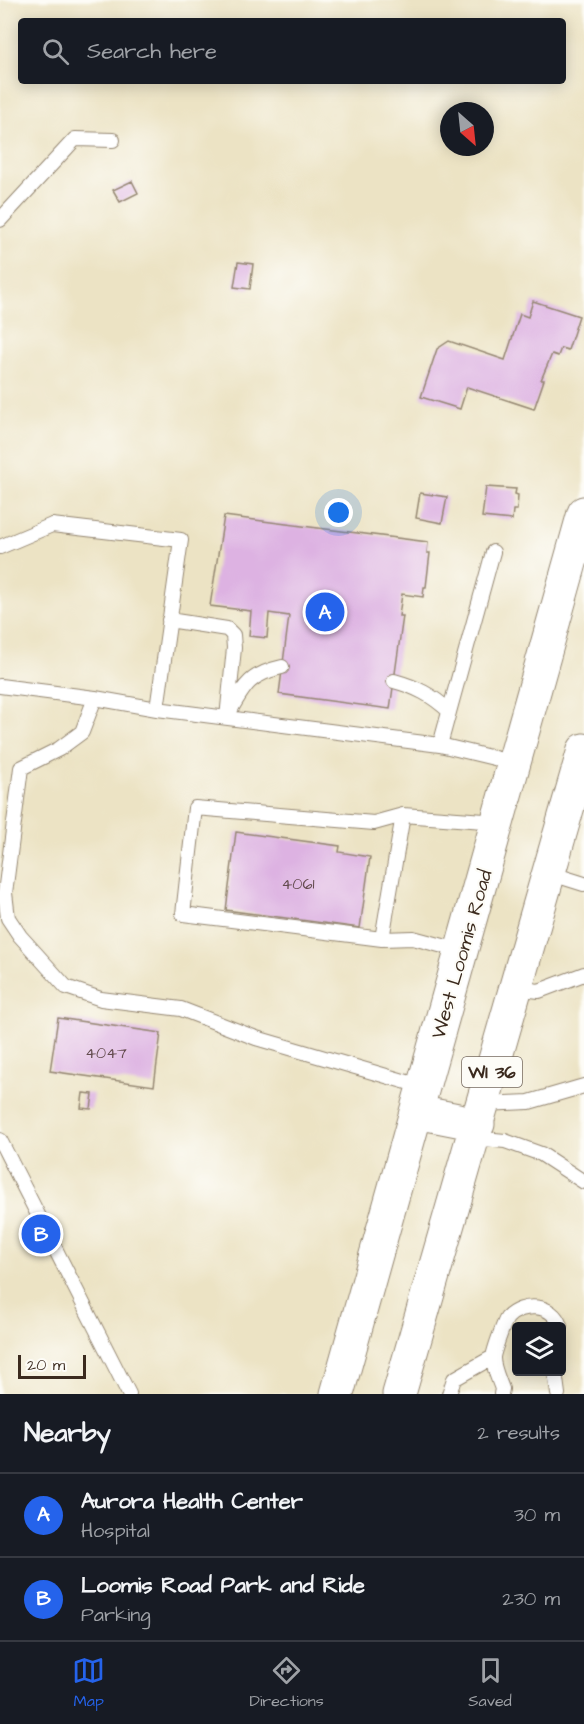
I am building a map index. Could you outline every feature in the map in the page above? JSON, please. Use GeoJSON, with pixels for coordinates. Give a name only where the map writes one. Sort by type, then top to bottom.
{"type":"FeatureCollection","features":[{"type":"Feature","properties":{"kind":"main road","name":"West Loomis Road"},"geometry":{"type":"LineString","coordinates":[[337,1394],[584,513]]}},
{"type":"Feature","properties":{"kind":"main road","name":"WI 36"},"geometry":{"type":"LineString","coordinates":[[399,1394],[549,873],[571,813],[584,750]]}},
{"type":"Feature","properties":{"kind":"main road"},"geometry":{"type":"LineString","coordinates":[[420,1100],[478,1122]]}},
{"type":"Feature","properties":{"kind":"lane"},"geometry":{"type":"LineString","coordinates":[[0,220],[75,139],[113,140]]}},
{"type":"Feature","properties":{"kind":"lane"},"geometry":{"type":"LineString","coordinates":[[0,547],[52,525],[181,540],[157,709]]}},
{"type":"Feature","properties":{"kind":"lane"},"geometry":{"type":"LineString","coordinates":[[440,745],[493,552]]}},
{"type":"Feature","properties":{"kind":"lane"},"geometry":{"type":"LineString","coordinates":[[169,620],[227,629],[233,635],[234,648],[226,718]]}},
{"type":"Feature","properties":{"kind":"lane"},"geometry":{"type":"LineString","coordinates":[[226,718],[244,687],[263,672],[282,668]]}},
{"type":"Feature","properties":{"kind":"lane"},"geometry":{"type":"LineString","coordinates":[[394,681],[418,688],[437,699],[449,711]]}},
{"type":"Feature","properties":{"kind":"lane"},"geometry":{"type":"LineString","coordinates":[[0,686],[95,698],[157,709],[440,745],[515,763]]}},
{"type":"Feature","properties":{"kind":"lane"},"geometry":{"type":"LineString","coordinates":[[95,698],[82,732],[59,749],[21,768],[5,893],[8,918],[20,936],[66,987],[101,999],[181,1009],[420,1100]]}},
{"type":"Feature","properties":{"kind":"lane"},"geometry":{"type":"LineString","coordinates":[[462,951],[413,938],[382,939],[183,914],[195,808],[374,824],[403,815],[498,822]]}},
{"type":"Feature","properties":{"kind":"lane"},"geometry":{"type":"LineString","coordinates":[[382,939],[403,815]]}},
{"type":"Feature","properties":{"kind":"lane"},"geometry":{"type":"LineString","coordinates":[[549,873],[584,884]]}},
{"type":"Feature","properties":{"kind":"lane"},"geometry":{"type":"LineString","coordinates":[[516,988],[539,991],[584,974]]}},
{"type":"Feature","properties":{"kind":"lane"},"geometry":{"type":"LineString","coordinates":[[478,1122],[529,1102],[584,1086]]}},
{"type":"Feature","properties":{"kind":"lane"},"geometry":{"type":"LineString","coordinates":[[478,1122],[505,1141],[541,1154],[584,1182]]}},
{"type":"Feature","properties":{"kind":"lane"},"geometry":{"type":"LineString","coordinates":[[0,1140],[129,1394]]}},
{"type":"Feature","properties":{"kind":"lane"},"geometry":{"type":"LineString","coordinates":[[501,1393],[493,1357],[506,1319],[523,1308],[537,1307],[547,1310],[558,1322]]}},
{"type":"Feature","properties":{"kind":"lane"},"geometry":{"type":"LineString","coordinates":[[449,1394],[454,1378],[493,1357]]}},
{"type":"Feature","properties":{"kind":"lane"},"geometry":{"type":"LineString","coordinates":[[556,1376],[558,1394]]}},
{"type":"Feature","properties":{"kind":"building"},"geometry":{"type":"Polygon","coordinates":[[[132,181],[138,193],[120,202],[113,190],[132,181]]]}},
{"type":"Feature","properties":{"kind":"building"},"geometry":{"type":"Polygon","coordinates":[[[238,262],[253,264],[250,289],[234,287],[238,262]]]}},
{"type":"Feature","properties":{"kind":"building"},"geometry":{"type":"Polygon","coordinates":[[[533,301],[579,316],[568,350],[561,348],[558,356],[552,354],[541,380],[544,380],[534,409],[467,387],[460,409],[421,397],[437,349],[449,341],[505,360],[520,314],[528,317],[533,301]]]}},
{"type":"Feature","properties":{"kind":"building"},"geometry":{"type":"Polygon","coordinates":[[[486,487],[516,489],[517,510],[513,510],[512,520],[482,517],[486,487]]]}},
{"type":"Feature","properties":{"kind":"building"},"geometry":{"type":"Polygon","coordinates":[[[420,493],[447,497],[442,523],[416,518],[420,493]]]}},
{"type":"Feature","properties":{"kind":"building"},"geometry":{"type":"Polygon","coordinates":[[[224,516],[428,542],[427,553],[430,553],[423,597],[402,594],[399,616],[403,616],[390,709],[279,694],[289,616],[269,613],[267,638],[249,636],[251,611],[210,606],[224,516]]]}},
{"type":"Feature","properties":{"kind":"building"},"geometry":{"type":"Polygon","coordinates":[[[236,832],[340,846],[339,852],[370,857],[360,928],[226,910],[236,832]]]}},
{"type":"Feature","properties":{"kind":"building"},"geometry":{"type":"Polygon","coordinates":[[[58,1018],[161,1033],[154,1086],[50,1071],[58,1018]]]}},
{"type":"Feature","properties":{"kind":"building"},"geometry":{"type":"Polygon","coordinates":[[[83,1093],[93,1094],[91,1109],[81,1108],[83,1093]]]}},
{"type":"Feature","properties":{"kind":"place","name":"Aurora Health Center"},"geometry":{"type":"Point","coordinates":[325,612]}},
{"type":"Feature","properties":{"kind":"place","name":"Loomis Road Park and Ride"},"geometry":{"type":"Point","coordinates":[41,1234]}}]}
